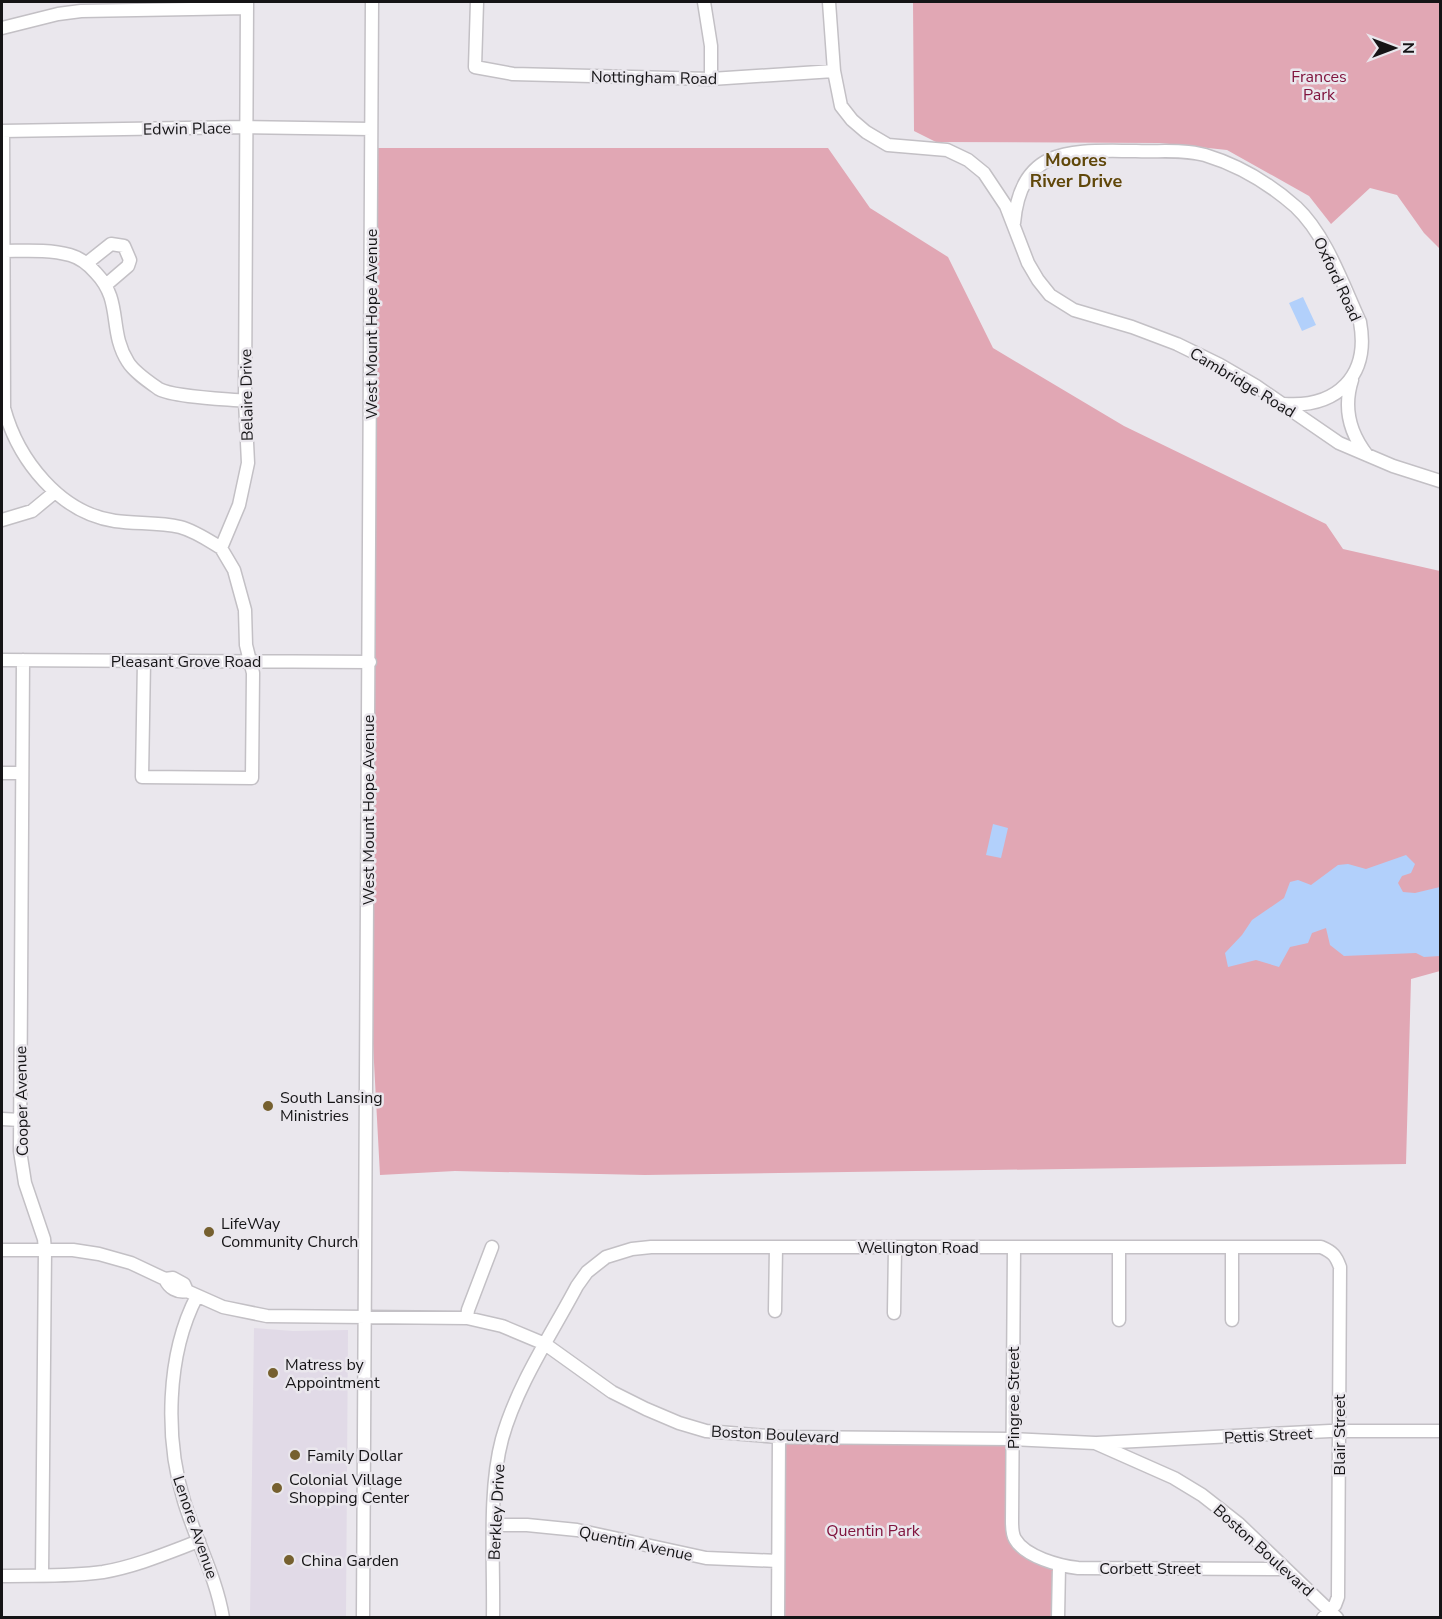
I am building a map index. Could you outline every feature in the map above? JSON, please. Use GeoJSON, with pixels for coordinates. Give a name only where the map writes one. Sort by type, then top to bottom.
{"type":"FeatureCollection","features":[{"type":"Feature","properties":{"kind":"street","name":"West Mount Hope Avenue"},"geometry":{"type":"LineString","coordinates":[[363,1617],[372,2]]}},
{"type":"Feature","properties":{"kind":"street","name":"Nottingham Road"},"geometry":{"type":"LineString","coordinates":[[477,2],[475,67],[513,74],[711,79],[834,70]]}},
{"type":"Feature","properties":{"kind":"street"},"geometry":{"type":"LineString","coordinates":[[704,2],[711,46],[711,79]]}},
{"type":"Feature","properties":{"kind":"street","name":"Cambridge Road"},"geometry":{"type":"LineString","coordinates":[[829,2],[834,70],[841,106],[866,132],[888,145],[947,150],[968,160],[984,173],[997,190],[1028,263],[1050,295],[1061,303],[1090,316],[1132,327],[1220,364],[1284,404],[1339,443],[1401,469],[1440,481]]}},
{"type":"Feature","properties":{"kind":"street"},"geometry":{"type":"LineString","coordinates":[[2,28],[58,14],[81,11],[247,5]]}},
{"type":"Feature","properties":{"kind":"street","name":"Belaire Drive"},"geometry":{"type":"LineString","coordinates":[[221,548],[239,505],[248,464],[245,401],[247,5]]}},
{"type":"Feature","properties":{"kind":"street","name":"Edwin Place"},"geometry":{"type":"LineString","coordinates":[[2,131],[245,127],[371,129]]}},
{"type":"Feature","properties":{"kind":"street"},"geometry":{"type":"LineString","coordinates":[[2,131],[4,408],[8,423],[25,456],[55,492],[84,512],[113,521],[179,527],[201,535],[221,548],[234,570],[245,610],[246,645],[253,673],[252,778],[142,777],[144,661]]}},
{"type":"Feature","properties":{"kind":"street","name":"Oxford Road"},"geometry":{"type":"LineString","coordinates":[[1013,224],[1015,207],[1027,178],[1045,161],[1070,152],[1182,152],[1203,155],[1252,176],[1268,186],[1297,208],[1319,235],[1360,322],[1362,348],[1347,396],[1348,416],[1358,444],[1368,456]]}},
{"type":"Feature","properties":{"kind":"street"},"geometry":{"type":"LineString","coordinates":[[87,263],[111,244],[124,246],[130,260],[128,266],[106,284]]}},
{"type":"Feature","properties":{"kind":"street"},"geometry":{"type":"LineString","coordinates":[[3,251],[51,251],[72,255],[87,263],[106,284],[113,298],[117,334],[129,363],[161,390],[200,397],[245,401]]}},
{"type":"Feature","properties":{"kind":"street"},"geometry":{"type":"LineString","coordinates":[[1284,404],[1299,405],[1325,399],[1347,385],[1353,376]]}},
{"type":"Feature","properties":{"kind":"street"},"geometry":{"type":"LineString","coordinates":[[2,520],[32,510],[55,492]]}},
{"type":"Feature","properties":{"kind":"street","name":"Pleasant Grove Road"},"geometry":{"type":"LineString","coordinates":[[2,660],[369,662]]}},
{"type":"Feature","properties":{"kind":"street","name":"Cooper Avenue"},"geometry":{"type":"LineString","coordinates":[[23,660],[20,1151],[25,1183],[44,1239],[45,1250],[42,1575]]}},
{"type":"Feature","properties":{"kind":"street"},"geometry":{"type":"LineString","coordinates":[[2,773],[21,773]]}},
{"type":"Feature","properties":{"kind":"street"},"geometry":{"type":"LineString","coordinates":[[2,1119],[20,1120]]}},
{"type":"Feature","properties":{"kind":"street"},"geometry":{"type":"LineString","coordinates":[[467,1318],[492,1247]]}},
{"type":"Feature","properties":{"kind":"street","name":"Wellington Road"},"geometry":{"type":"LineString","coordinates":[[545,1344],[587,1272],[606,1257],[632,1249],[651,1247],[1321,1248],[1336,1257]]}},
{"type":"Feature","properties":{"kind":"street"},"geometry":{"type":"LineString","coordinates":[[775,1311],[776,1247]]}},
{"type":"Feature","properties":{"kind":"street"},"geometry":{"type":"LineString","coordinates":[[894,1247],[894,1314]]}},
{"type":"Feature","properties":{"kind":"street","name":"Pingree Street"},"geometry":{"type":"LineString","coordinates":[[1014,1247],[1012,1521],[1015,1539],[1020,1546]]}},
{"type":"Feature","properties":{"kind":"street"},"geometry":{"type":"LineString","coordinates":[[1119,1247],[1119,1320]]}},
{"type":"Feature","properties":{"kind":"street"},"geometry":{"type":"LineString","coordinates":[[1232,1248],[1232,1320]]}},
{"type":"Feature","properties":{"kind":"street","name":"Boston Boulevard"},"geometry":{"type":"LineString","coordinates":[[2,1250],[73,1250],[99,1254],[131,1263],[165,1279],[173,1278],[184,1284],[192,1293],[243,1312],[267,1316],[467,1318],[502,1326],[545,1344],[612,1392],[679,1423],[725,1434],[779,1437],[1013,1439],[1095,1443],[1174,1478],[1202,1495],[1239,1524],[1330,1615]]}},
{"type":"Feature","properties":{"kind":"street","name":"Blair Street"},"geometry":{"type":"LineString","coordinates":[[1330,1615],[1338,1597],[1340,1267],[1336,1257]]}},
{"type":"Feature","properties":{"kind":"street","name":"Lenore Avenue"},"geometry":{"type":"LineString","coordinates":[[192,1293],[172,1389],[172,1445],[184,1502],[214,1579],[223,1617]]}},
{"type":"Feature","properties":{"kind":"street","name":"Berkley Drive"},"geometry":{"type":"LineString","coordinates":[[493,1617],[495,1484],[503,1438],[512,1410],[545,1344]]}},
{"type":"Feature","properties":{"kind":"street","name":"Pettis Street"},"geometry":{"type":"LineString","coordinates":[[1095,1443],[1339,1431],[1440,1431]]}},
{"type":"Feature","properties":{"kind":"street"},"geometry":{"type":"LineString","coordinates":[[778,1617],[779,1437]]}},
{"type":"Feature","properties":{"kind":"street","name":"Quentin Avenue"},"geometry":{"type":"LineString","coordinates":[[494,1525],[527,1525],[577,1530],[706,1558],[733,1561],[778,1561]]}},
{"type":"Feature","properties":{"kind":"street"},"geometry":{"type":"LineString","coordinates":[[2,1576],[76,1575],[133,1565],[200,1541]]}},
{"type":"Feature","properties":{"kind":"street","name":"Corbett Street"},"geometry":{"type":"LineString","coordinates":[[1020,1546],[1059,1566],[1078,1568],[1285,1569]]}},
{"type":"Feature","properties":{"kind":"street"},"geometry":{"type":"LineString","coordinates":[[1058,1617],[1059,1566]]}},
{"type":"Feature","properties":{"kind":"shaded area"},"geometry":{"type":"Polygon","coordinates":[[[254,1328],[293,1331],[348,1330],[346,1617],[250,1617],[254,1328]]]}},
{"type":"Feature","properties":{"kind":"green space","name":"Frances Park"},"geometry":{"type":"Polygon","coordinates":[[[913,2],[1440,2],[1440,249],[1424,233],[1397,195],[1370,188],[1331,224],[1309,196],[1227,150],[1160,143],[936,142],[914,131],[913,2]]]}},
{"type":"Feature","properties":{"kind":"green space"},"geometry":{"type":"Polygon","coordinates":[[[371,148],[828,148],[870,208],[948,257],[993,348],[1124,426],[1326,524],[1343,549],[1440,571],[1440,971],[1411,979],[1406,1164],[645,1175],[455,1171],[380,1175],[368,950],[371,148]]]}},
{"type":"Feature","properties":{"kind":"green space","name":"Quentin Park"},"geometry":{"type":"Polygon","coordinates":[[[785,1440],[1007,1446],[1019,1547],[1060,1567],[1059,1617],[784,1618],[785,1440]]]}},
{"type":"Feature","properties":{"kind":"water"},"geometry":{"type":"Polygon","coordinates":[[[1303,297],[1316,325],[1302,331],[1289,303],[1303,297]]]}},
{"type":"Feature","properties":{"kind":"water"},"geometry":{"type":"Polygon","coordinates":[[[993,824],[1008,828],[1001,858],[986,855],[993,824]]]}},
{"type":"Feature","properties":{"kind":"water"},"geometry":{"type":"Polygon","coordinates":[[[1406,855],[1415,864],[1411,873],[1402,876],[1398,883],[1403,892],[1415,893],[1440,887],[1440,956],[1424,957],[1416,953],[1344,956],[1330,945],[1326,928],[1312,933],[1308,943],[1290,947],[1279,967],[1256,960],[1228,967],[1225,953],[1252,920],[1284,898],[1290,882],[1298,880],[1311,885],[1338,865],[1348,864],[1366,869],[1406,855]]]}},
{"type":"Feature","properties":{"kind":"place","name":"South Lansing Ministries"},"geometry":{"type":"Point","coordinates":[268,1106]}},
{"type":"Feature","properties":{"kind":"place","name":"LifeWay Community Church"},"geometry":{"type":"Point","coordinates":[209,1232]}},
{"type":"Feature","properties":{"kind":"place","name":"Matress by Appointment"},"geometry":{"type":"Point","coordinates":[273,1373]}},
{"type":"Feature","properties":{"kind":"place","name":"Family Dollar"},"geometry":{"type":"Point","coordinates":[295,1455]}},
{"type":"Feature","properties":{"kind":"place","name":"Colonial Village Shopping Center"},"geometry":{"type":"Point","coordinates":[277,1488]}},
{"type":"Feature","properties":{"kind":"place","name":"China Garden"},"geometry":{"type":"Point","coordinates":[289,1560]}},
{"type":"Feature","properties":{"kind":"district","name":"Moores River Drive"},"geometry":{"type":"Point","coordinates":[1076,170]}}]}
